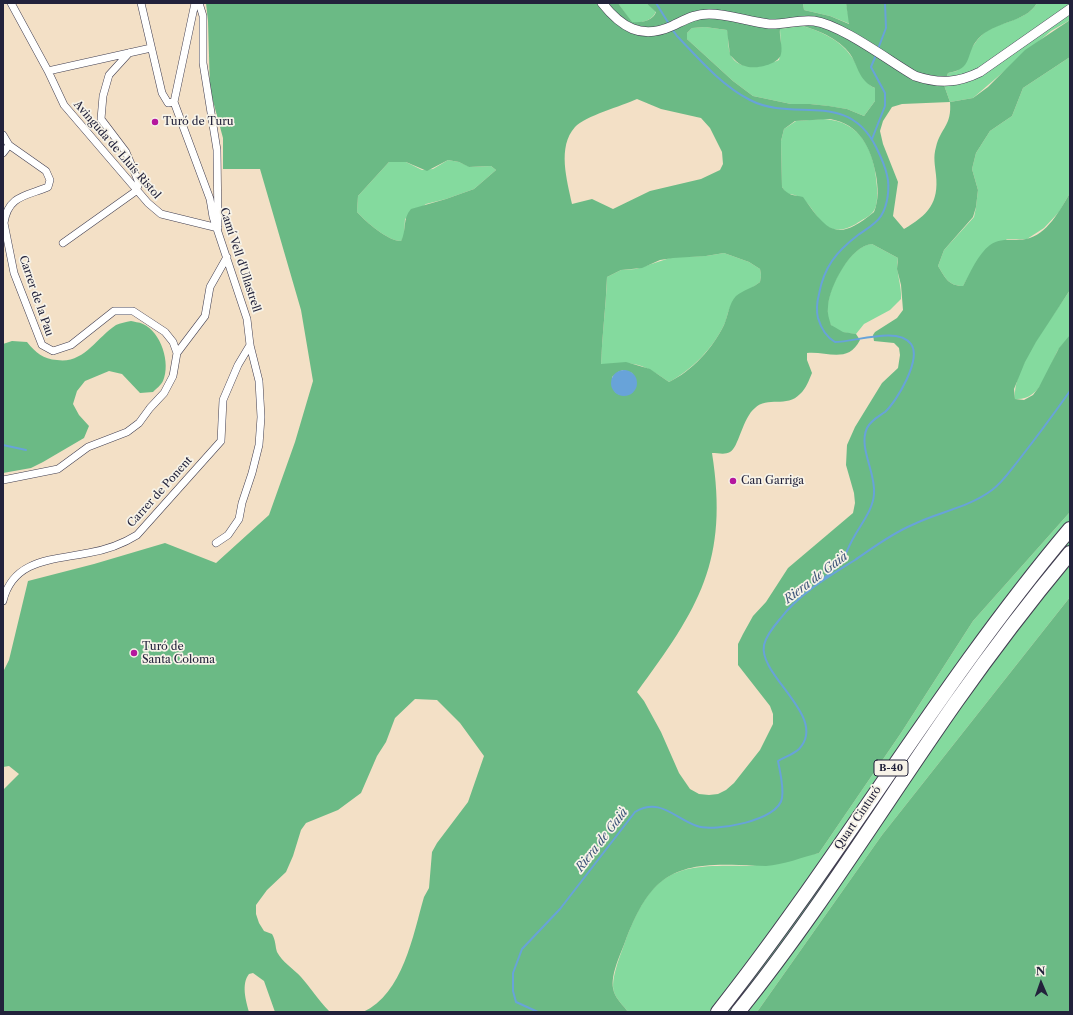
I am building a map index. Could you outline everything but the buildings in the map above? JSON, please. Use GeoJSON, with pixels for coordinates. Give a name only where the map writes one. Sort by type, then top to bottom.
{"type":"FeatureCollection","features":[{"type":"Feature","properties":{"kind":"highway","name":"Quart Cinturó"},"geometry":{"type":"LineString","coordinates":[[718,1012],[797,906],[960,670],[1002,612],[1070,529]]}},
{"type":"Feature","properties":{"kind":"highway","name":"Quart Cinturó"},"geometry":{"type":"LineString","coordinates":[[738,1012],[818,905],[960,696],[1019,616],[1070,553]]}},
{"type":"Feature","properties":{"kind":"street","name":"Avinguda de Lluís Ristol"},"geometry":{"type":"LineString","coordinates":[[11,3],[48,71],[64,106],[104,151],[136,191],[161,214],[218,228]]}},
{"type":"Feature","properties":{"kind":"street"},"geometry":{"type":"LineString","coordinates":[[141,3],[151,48],[165,99],[168,103],[174,102],[195,3]]}},
{"type":"Feature","properties":{"kind":"street"},"geometry":{"type":"LineString","coordinates":[[199,3],[203,16],[203,63],[217,150],[218,228]]}},
{"type":"Feature","properties":{"kind":"street"},"geometry":{"type":"LineString","coordinates":[[602,3],[622,24],[640,32],[659,31],[688,17],[709,14],[770,24],[794,21],[811,21],[825,24],[840,30],[915,76],[936,82],[952,82],[980,72],[1070,9]]}},
{"type":"Feature","properties":{"kind":"street"},"geometry":{"type":"LineString","coordinates":[[48,71],[151,48]]}},
{"type":"Feature","properties":{"kind":"street"},"geometry":{"type":"LineString","coordinates":[[63,243],[136,191],[139,182],[126,152],[100,119],[103,96],[109,75],[129,53]]}},
{"type":"Feature","properties":{"kind":"street","name":"Camí Vell d'Ullastrell"},"geometry":{"type":"LineString","coordinates":[[174,102],[210,199],[213,217],[218,228],[247,319],[250,345],[259,381],[261,417],[258,445],[252,473],[242,503],[239,519],[228,535],[216,543]]}},
{"type":"Feature","properties":{"kind":"street","name":"Carrer de la Pau"},"geometry":{"type":"LineString","coordinates":[[3,135],[9,145],[46,171],[50,180],[48,187],[24,195],[13,202],[5,215],[4,223],[14,273],[42,345],[53,351],[71,345],[114,312],[133,311],[165,332],[173,342],[177,353]]}},
{"type":"Feature","properties":{"kind":"street"},"geometry":{"type":"LineString","coordinates":[[3,153],[9,145]]}},
{"type":"Feature","properties":{"kind":"street"},"geometry":{"type":"LineString","coordinates":[[3,480],[58,469],[88,447],[127,432],[139,423],[164,393],[173,376],[177,353],[205,316],[210,287],[227,257]]}},
{"type":"Feature","properties":{"kind":"street","name":"Carrer de Ponent"},"geometry":{"type":"LineString","coordinates":[[3,600],[6,588],[16,576],[28,566],[43,561],[89,553],[122,544],[137,535],[220,441],[223,400],[238,365],[250,345]]}},
{"type":"Feature","properties":{"kind":"green space"},"geometry":{"type":"Polygon","coordinates":[[[206,3],[618,3],[632,22],[643,22],[652,18],[656,12],[646,3],[803,3],[804,10],[830,16],[849,24],[846,3],[1037,3],[1032,10],[1025,15],[985,33],[974,44],[968,60],[962,68],[948,73],[944,85],[950,102],[973,98],[988,87],[1025,50],[1070,20],[1070,57],[1023,88],[1012,116],[990,131],[976,153],[972,169],[978,190],[973,217],[944,250],[938,266],[950,283],[963,286],[978,258],[990,245],[1003,240],[1026,239],[1034,237],[1052,221],[1070,193],[1070,290],[1036,342],[1025,362],[1014,389],[1015,399],[1024,400],[1033,395],[1039,387],[1059,348],[1070,335],[1070,512],[973,621],[901,733],[819,853],[786,863],[766,866],[715,865],[695,867],[679,871],[665,879],[653,889],[643,903],[634,920],[614,973],[613,986],[615,995],[628,1012],[363,1012],[377,1003],[388,992],[397,978],[410,945],[424,897],[429,888],[432,852],[437,843],[468,802],[484,756],[460,723],[437,700],[415,699],[395,718],[386,742],[377,756],[361,793],[338,810],[306,823],[301,830],[293,856],[286,872],[267,890],[256,905],[256,914],[259,923],[264,931],[272,934],[277,952],[282,959],[301,977],[329,1011],[345,1012],[275,1012],[264,981],[253,973],[249,974],[245,983],[249,1012],[3,1012],[3,790],[19,774],[9,766],[3,767],[3,672],[9,660],[28,581],[94,564],[165,543],[216,563],[269,515],[295,442],[313,381],[301,310],[260,169],[223,169],[223,138],[210,90],[206,3]],[[802,26],[780,29],[781,54],[779,58],[771,64],[759,67],[749,67],[741,64],[730,55],[727,30],[705,27],[692,28],[687,33],[687,39],[733,81],[753,96],[791,104],[810,104],[847,109],[864,116],[875,101],[875,88],[863,79],[852,57],[843,46],[823,33],[802,26]],[[637,99],[580,123],[569,135],[566,144],[565,164],[572,204],[592,199],[613,209],[650,191],[701,179],[720,170],[723,164],[722,152],[710,128],[701,118],[661,109],[637,99]],[[950,102],[902,104],[892,107],[883,121],[880,131],[883,144],[898,182],[893,216],[904,229],[920,219],[934,201],[936,193],[934,161],[935,151],[938,140],[948,122],[950,102]],[[830,119],[795,121],[784,129],[781,141],[782,187],[787,192],[791,195],[803,197],[819,218],[826,225],[834,229],[842,230],[851,228],[874,212],[878,194],[874,165],[867,147],[856,132],[849,126],[830,119]],[[448,160],[427,171],[406,162],[389,162],[358,196],[357,212],[371,226],[390,238],[401,241],[404,233],[406,217],[411,209],[474,189],[496,170],[491,166],[469,167],[459,162],[448,160]],[[872,244],[864,246],[856,251],[842,268],[832,289],[829,299],[828,312],[831,325],[843,332],[856,334],[860,340],[849,352],[843,354],[807,353],[807,360],[812,373],[802,392],[795,398],[765,403],[755,408],[747,418],[733,450],[721,454],[712,453],[716,491],[716,524],[712,554],[704,582],[692,608],[677,634],[637,692],[644,701],[661,732],[679,773],[690,789],[699,794],[718,794],[726,790],[734,783],[760,750],[773,724],[773,714],[770,706],[738,665],[738,644],[753,616],[766,602],[788,568],[853,513],[855,503],[854,493],[846,465],[847,445],[855,427],[882,383],[898,368],[900,355],[899,348],[894,343],[874,341],[873,335],[875,332],[897,318],[903,310],[901,285],[897,269],[898,258],[872,244]],[[724,253],[706,256],[660,260],[642,268],[621,270],[607,277],[601,364],[626,362],[650,369],[669,382],[686,372],[708,350],[724,325],[730,306],[736,296],[760,282],[760,269],[749,262],[724,253]],[[623,370],[612,377],[615,392],[620,395],[627,395],[636,382],[632,373],[623,370]]]}},
{"type":"Feature","properties":{"kind":"green space"},"geometry":{"type":"Polygon","coordinates":[[[618,3],[646,3],[656,11],[652,17],[643,22],[632,23],[618,3]]]}},
{"type":"Feature","properties":{"kind":"green space"},"geometry":{"type":"Polygon","coordinates":[[[803,3],[846,3],[850,24],[830,16],[804,10],[803,3]]]}},
{"type":"Feature","properties":{"kind":"green space"},"geometry":{"type":"Polygon","coordinates":[[[1037,3],[1070,3],[1070,20],[1051,31],[973,98],[950,102],[944,85],[948,73],[957,71],[980,36],[990,29],[1027,14],[1037,3]]]}},
{"type":"Feature","properties":{"kind":"green space"},"geometry":{"type":"Polygon","coordinates":[[[802,26],[823,33],[847,50],[864,79],[875,88],[875,101],[864,116],[847,109],[810,104],[791,104],[753,96],[733,81],[687,39],[687,33],[692,28],[705,27],[727,30],[729,49],[736,62],[742,65],[757,66],[779,60],[781,50],[780,29],[802,26]]]}},
{"type":"Feature","properties":{"kind":"green space"},"geometry":{"type":"Polygon","coordinates":[[[1070,57],[1070,193],[1059,212],[1044,228],[1027,239],[1007,239],[973,269],[963,286],[950,283],[938,266],[944,250],[974,217],[978,190],[972,169],[976,153],[990,131],[1012,116],[1023,88],[1070,57]]]}},
{"type":"Feature","properties":{"kind":"green space"},"geometry":{"type":"Polygon","coordinates":[[[823,119],[837,121],[857,132],[870,151],[876,175],[877,198],[875,210],[848,228],[836,230],[822,223],[807,203],[796,195],[786,193],[782,187],[781,141],[784,129],[796,121],[823,119]]]}},
{"type":"Feature","properties":{"kind":"green space"},"geometry":{"type":"Polygon","coordinates":[[[448,160],[459,162],[470,167],[491,166],[496,170],[474,189],[426,204],[405,219],[404,236],[401,241],[390,238],[371,226],[357,212],[358,196],[389,162],[406,162],[422,170],[433,169],[448,160]]]}},
{"type":"Feature","properties":{"kind":"green space"},"geometry":{"type":"Polygon","coordinates":[[[872,244],[898,258],[897,268],[901,288],[901,299],[890,310],[864,324],[856,334],[836,330],[831,325],[828,315],[828,303],[831,290],[845,264],[863,247],[872,244]]]}},
{"type":"Feature","properties":{"kind":"green space"},"geometry":{"type":"Polygon","coordinates":[[[724,253],[749,262],[760,269],[760,282],[733,304],[729,310],[725,323],[714,342],[694,365],[669,382],[652,371],[637,365],[622,363],[601,365],[607,277],[621,270],[636,269],[673,257],[706,256],[724,253]]]}},
{"type":"Feature","properties":{"kind":"green space"},"geometry":{"type":"Polygon","coordinates":[[[1070,290],[1070,336],[1058,350],[1047,374],[1037,389],[1031,395],[1024,398],[1015,399],[1016,386],[1020,372],[1027,358],[1044,328],[1070,290]]]}},
{"type":"Feature","properties":{"kind":"green space"},"geometry":{"type":"Polygon","coordinates":[[[131,321],[141,323],[149,328],[155,334],[163,349],[166,366],[161,384],[153,392],[140,393],[122,374],[109,371],[85,381],[77,391],[73,404],[79,415],[89,426],[84,438],[31,468],[3,473],[3,344],[12,341],[27,342],[44,357],[57,360],[66,360],[75,358],[82,354],[116,325],[131,321]]]}},
{"type":"Feature","properties":{"kind":"green space"},"geometry":{"type":"Polygon","coordinates":[[[1070,512],[1070,597],[882,835],[757,1012],[628,1012],[615,995],[613,980],[625,942],[635,918],[645,899],[656,886],[669,876],[683,870],[701,867],[753,866],[819,853],[901,733],[973,621],[1070,512]]]}},
{"type":"Feature","properties":{"kind":"green space"},"geometry":{"type":"Polygon","coordinates":[[[1070,597],[1070,1012],[757,1012],[882,835],[1070,597]]]}},
{"type":"Feature","properties":{"kind":"water"},"geometry":{"type":"Polygon","coordinates":[[[624,370],[633,374],[637,383],[633,392],[624,396],[615,392],[611,383],[615,374],[624,370]]]}},
{"type":"Feature","properties":{"kind":"waterway"},"geometry":{"type":"LineString","coordinates":[[656,3],[669,24]]}},
{"type":"Feature","properties":{"kind":"waterway"},"geometry":{"type":"LineString","coordinates":[[878,49],[886,28],[885,3]]}},
{"type":"Feature","properties":{"kind":"waterway"},"geometry":{"type":"LineString","coordinates":[[672,29],[711,71],[729,87],[750,100],[767,106],[784,109],[819,110],[850,118],[864,129],[876,147],[886,172],[888,190],[887,201],[883,212],[876,222],[850,241],[832,261],[821,284],[817,303],[817,315],[824,332],[835,342],[876,336],[896,336],[905,339],[911,344],[914,351],[913,359],[907,380],[896,399],[890,407],[875,419],[867,428],[865,444],[874,486],[871,506],[841,562],[821,581]]}},
{"type":"Feature","properties":{"kind":"waterway"},"geometry":{"type":"LineString","coordinates":[[872,139],[885,106],[885,93],[871,67],[876,55]]}},
{"type":"Feature","properties":{"kind":"waterway","name":"Riera de Gaià"},"geometry":{"type":"LineString","coordinates":[[538,1012],[516,1002],[513,991],[513,973],[522,949],[560,909],[635,812],[644,808],[660,808],[667,810],[697,826],[717,827],[731,826],[758,819],[770,813],[778,806],[782,798],[782,780],[778,761],[799,749],[806,737],[805,724],[800,710],[771,670],[765,657],[764,645],[766,638],[788,610],[805,593],[890,537],[922,521],[963,506],[992,490],[1009,473],[1070,391]]}},
{"type":"Feature","properties":{"kind":"waterway"},"geometry":{"type":"LineString","coordinates":[[3,445],[26,450]]}},
{"type":"Feature","properties":{"kind":"place","name":"Turó de Turu"},"geometry":{"type":"Point","coordinates":[155,122]}},
{"type":"Feature","properties":{"kind":"place","name":"Can Garriga"},"geometry":{"type":"Point","coordinates":[733,481]}},
{"type":"Feature","properties":{"kind":"place","name":"Turó de Santa Coloma"},"geometry":{"type":"Point","coordinates":[134,653]}}]}
